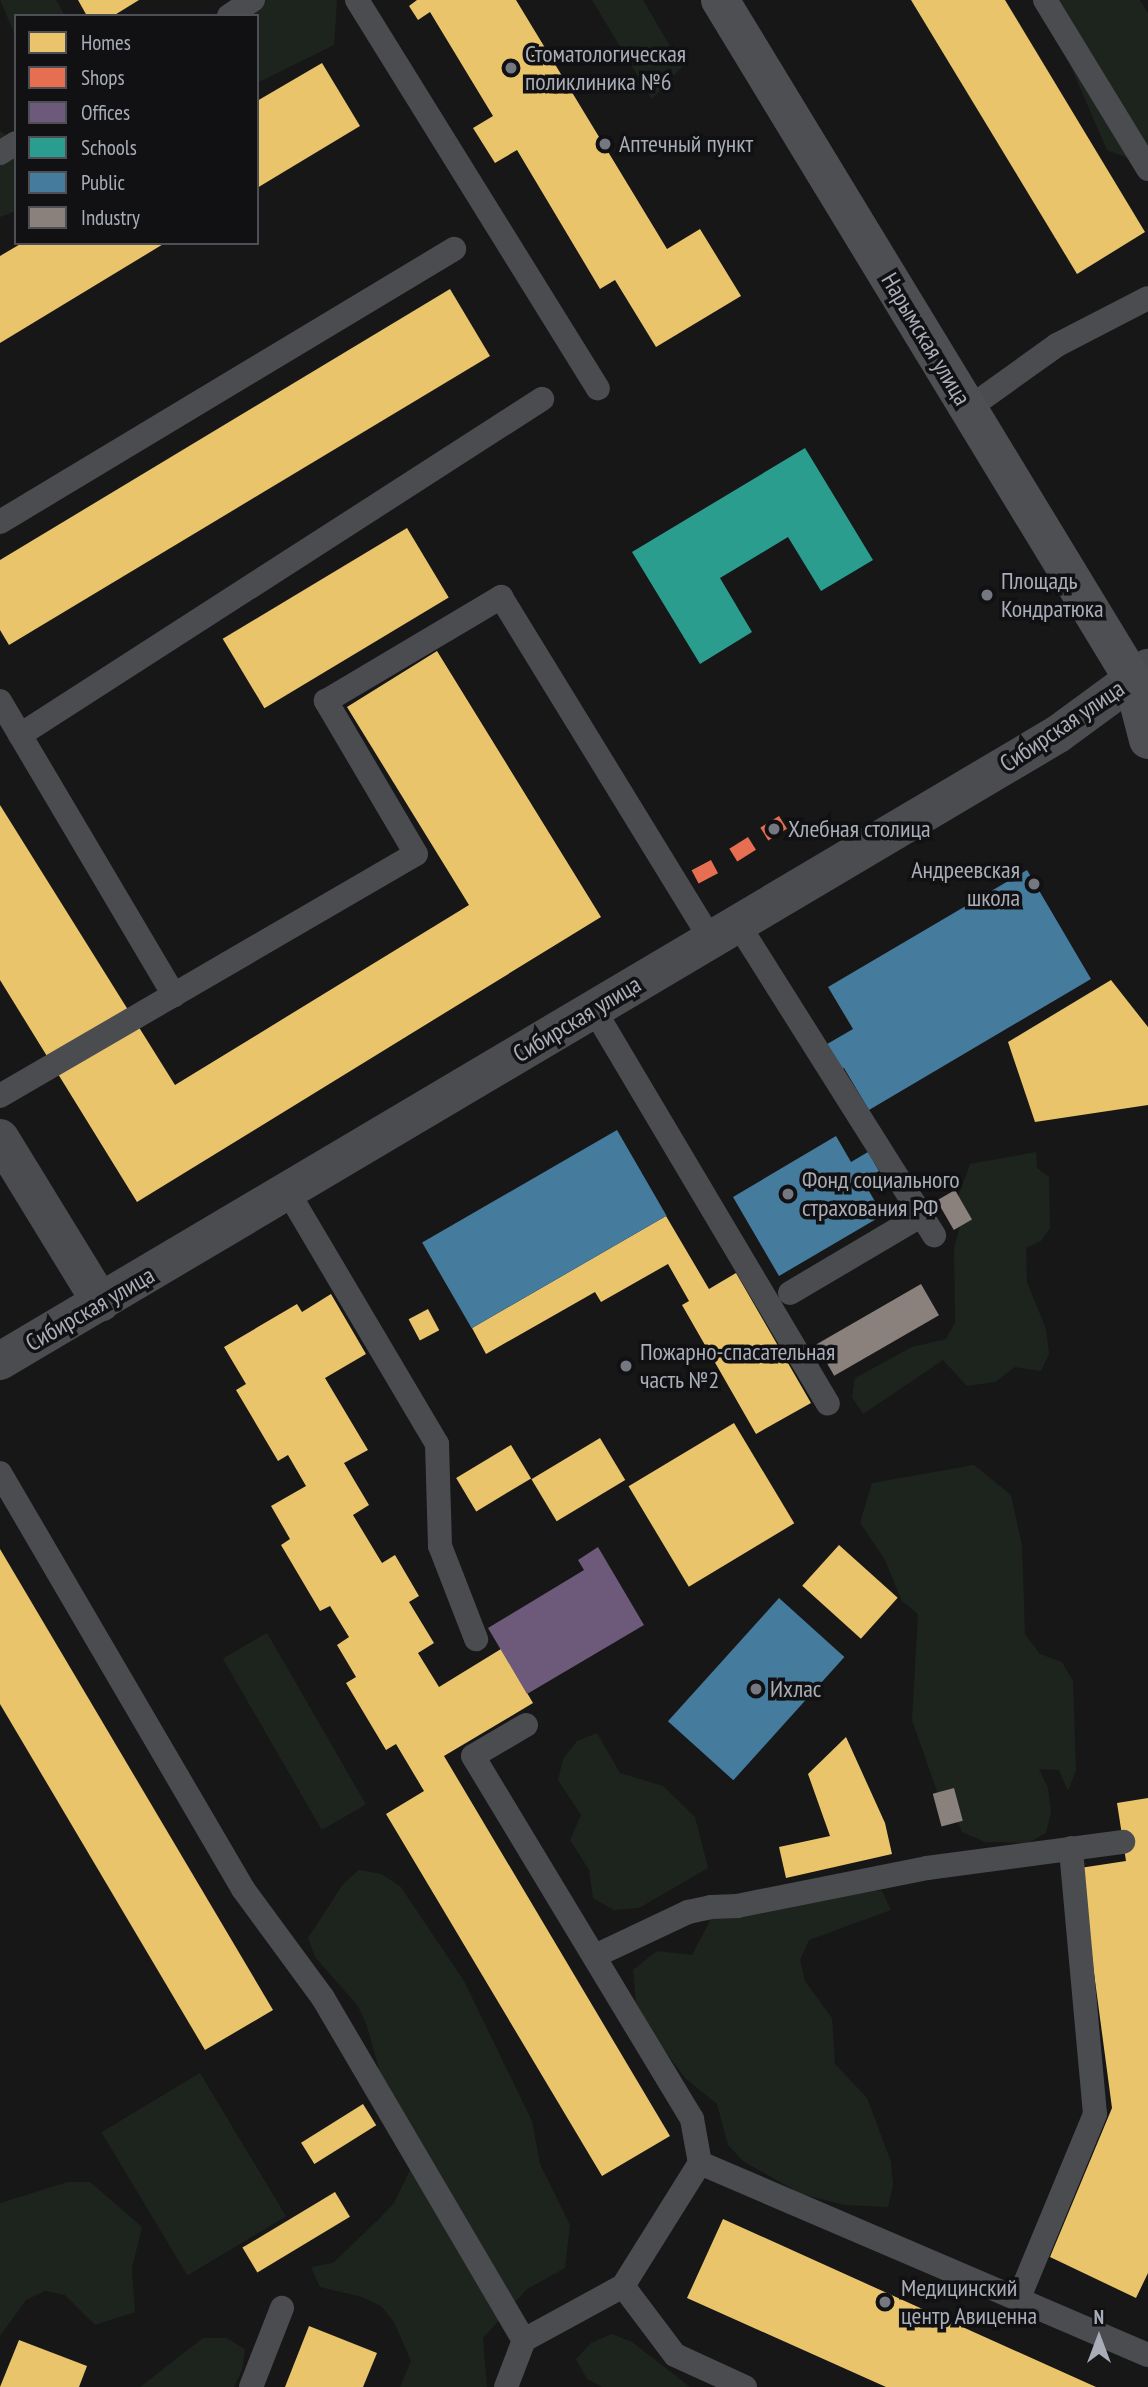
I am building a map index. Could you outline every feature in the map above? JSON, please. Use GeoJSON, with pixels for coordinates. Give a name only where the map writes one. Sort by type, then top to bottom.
{"type":"FeatureCollection","features":[{"type":"Feature","properties":{"kind":"main road","name":"Нарымская улица"},"geometry":{"type":"LineString","coordinates":[[720,0],[968,408],[1143,677],[1148,740]]}},
{"type":"Feature","properties":{"kind":"street","name":"Сибирская улица"},"geometry":{"type":"LineString","coordinates":[[0,1362],[1058,734],[1143,677]]}},
{"type":"Feature","properties":{"kind":"street"},"geometry":{"type":"LineString","coordinates":[[0,1138],[101,1303]]}},
{"type":"Feature","properties":{"kind":"lane"},"geometry":{"type":"LineString","coordinates":[[357,0],[598,388]]}},
{"type":"Feature","properties":{"kind":"lane"},"geometry":{"type":"LineString","coordinates":[[1045,0],[1148,169]]}},
{"type":"Feature","properties":{"kind":"lane"},"geometry":{"type":"LineString","coordinates":[[0,522],[454,249]]}},
{"type":"Feature","properties":{"kind":"lane"},"geometry":{"type":"LineString","coordinates":[[968,408],[1057,345],[1148,298]]}},
{"type":"Feature","properties":{"kind":"lane"},"geometry":{"type":"LineString","coordinates":[[20,735],[542,399]]}},
{"type":"Feature","properties":{"kind":"lane"},"geometry":{"type":"LineString","coordinates":[[0,1096],[416,854],[326,701],[501,597],[724,932],[928,1225],[790,1293]]}},
{"type":"Feature","properties":{"kind":"lane"},"geometry":{"type":"LineString","coordinates":[[0,701],[174,995]]}},
{"type":"Feature","properties":{"kind":"lane"},"geometry":{"type":"LineString","coordinates":[[593,1008],[828,1404]]}},
{"type":"Feature","properties":{"kind":"lane"},"geometry":{"type":"LineString","coordinates":[[288,1192],[437,1444],[440,1546],[476,1639]]}},
{"type":"Feature","properties":{"kind":"lane"},"geometry":{"type":"LineString","coordinates":[[0,1473],[243,1889],[323,1998],[524,2340]]}},
{"type":"Feature","properties":{"kind":"lane"},"geometry":{"type":"LineString","coordinates":[[506,2387],[524,2340],[623,2286],[700,2163],[692,2119],[597,1955],[473,1756],[526,1725]]}},
{"type":"Feature","properties":{"kind":"lane"},"geometry":{"type":"LineString","coordinates":[[597,1955],[688,1912],[711,1907],[737,1906],[927,1867],[1124,1842]]}},
{"type":"Feature","properties":{"kind":"lane"},"geometry":{"type":"LineString","coordinates":[[1018,2300],[1095,2114],[1071,1848]]}},
{"type":"Feature","properties":{"kind":"lane"},"geometry":{"type":"LineString","coordinates":[[700,2163],[1148,2355]]}},
{"type":"Feature","properties":{"kind":"lane"},"geometry":{"type":"LineString","coordinates":[[623,2286],[675,2355],[745,2387]]}},
{"type":"Feature","properties":{"kind":"lane"},"geometry":{"type":"LineString","coordinates":[[251,2387],[282,2308]]}},
{"type":"Feature","properties":{"kind":"shaded area"},"geometry":{"type":"Polygon","coordinates":[[[0,0],[56,0],[64,14],[14,14],[14,32],[0,0]]]}},
{"type":"Feature","properties":{"kind":"shaded area"},"geometry":{"type":"Polygon","coordinates":[[[247,0],[337,0],[334,45],[259,82],[259,14],[247,14],[247,0]]]}},
{"type":"Feature","properties":{"kind":"shaded area"},"geometry":{"type":"Polygon","coordinates":[[[592,0],[643,0],[682,67],[652,99],[592,0]]]}},
{"type":"Feature","properties":{"kind":"shaded area"},"geometry":{"type":"Polygon","coordinates":[[[1042,0],[1140,0],[1148,13],[1148,166],[1107,150],[1042,0]]]}},
{"type":"Feature","properties":{"kind":"shaded area"},"geometry":{"type":"Polygon","coordinates":[[[0,131],[14,141],[14,212],[0,217],[0,131]]]}},
{"type":"Feature","properties":{"kind":"shaded area"},"geometry":{"type":"Polygon","coordinates":[[[1036,1152],[1037,1168],[1049,1177],[1050,1228],[1041,1241],[1026,1248],[1027,1282],[1046,1329],[1049,1354],[1041,1371],[1015,1367],[995,1382],[967,1386],[943,1360],[863,1414],[852,1397],[855,1378],[912,1347],[946,1339],[955,1323],[954,1249],[961,1222],[957,1200],[970,1164],[1036,1152]]]}},
{"type":"Feature","properties":{"kind":"shaded area"},"geometry":{"type":"Polygon","coordinates":[[[974,1465],[1011,1495],[1022,1546],[1025,1634],[1040,1654],[1062,1662],[1073,1681],[1076,1770],[1068,1791],[1059,1770],[1039,1769],[1048,1788],[1051,1812],[1046,1833],[1028,1843],[985,1842],[962,1832],[954,1813],[940,1800],[912,1720],[918,1614],[902,1601],[884,1558],[860,1523],[872,1483],[974,1465]]]}},
{"type":"Feature","properties":{"kind":"shaded area"},"geometry":{"type":"Polygon","coordinates":[[[267,1633],[366,1804],[322,1830],[223,1658],[267,1633]]]}},
{"type":"Feature","properties":{"kind":"shaded area"},"geometry":{"type":"Polygon","coordinates":[[[597,1733],[620,1773],[663,1786],[695,1817],[708,1868],[639,1908],[614,1910],[593,1898],[589,1870],[570,1840],[581,1815],[558,1780],[563,1759],[577,1741],[597,1733]]]}},
{"type":"Feature","properties":{"kind":"shaded area"},"geometry":{"type":"Polygon","coordinates":[[[359,1870],[381,1874],[400,1886],[464,1981],[532,2121],[540,2164],[570,2225],[565,2268],[527,2289],[483,2338],[487,2387],[400,2387],[411,2361],[394,2322],[381,2306],[362,2297],[320,2287],[311,2267],[333,2263],[380,2218],[394,2203],[414,2162],[384,2087],[367,2026],[358,2006],[315,1957],[308,1938],[343,1884],[359,1870]]]}},
{"type":"Feature","properties":{"kind":"shaded area"},"geometry":{"type":"Polygon","coordinates":[[[860,1889],[882,1891],[891,1910],[809,1940],[800,1960],[805,1981],[832,2018],[835,2064],[867,2098],[891,2162],[893,2185],[888,2207],[845,2205],[801,2194],[743,2161],[728,2145],[717,2104],[685,2078],[656,2039],[636,2002],[633,1970],[657,1951],[692,1955],[711,1919],[860,1889]]]}},
{"type":"Feature","properties":{"kind":"shaded area"},"geometry":{"type":"Polygon","coordinates":[[[200,2073],[286,2216],[187,2275],[101,2132],[200,2073]]]}},
{"type":"Feature","properties":{"kind":"shaded area"},"geometry":{"type":"Polygon","coordinates":[[[68,2182],[90,2182],[142,2227],[132,2268],[135,2312],[95,2325],[65,2295],[45,2291],[26,2300],[0,2336],[0,2203],[68,2182]]]}},
{"type":"Feature","properties":{"kind":"shaded area"},"geometry":{"type":"Polygon","coordinates":[[[612,2334],[632,2342],[690,2387],[603,2387],[587,2379],[576,2359],[591,2343],[612,2334]]]}},
{"type":"Feature","properties":{"kind":"shaded area"},"geometry":{"type":"Polygon","coordinates":[[[203,2338],[226,2338],[245,2349],[242,2370],[234,2387],[140,2387],[203,2338]]]}},
{"type":"Feature","properties":{"kind":"building: Homes"},"geometry":{"type":"Polygon","coordinates":[[[78,0],[139,0],[116,14],[86,14],[78,0]]]}},
{"type":"Feature","properties":{"kind":"building: Homes"},"geometry":{"type":"Polygon","coordinates":[[[417,0],[516,0],[667,249],[700,229],[741,296],[656,347],[615,280],[600,289],[517,150],[495,163],[473,128],[493,116],[430,12],[418,20],[409,6],[417,0]]]}},
{"type":"Feature","properties":{"kind":"building: Homes"},"geometry":{"type":"Polygon","coordinates":[[[911,0],[1005,0],[1145,232],[1077,274],[911,0]]]}},
{"type":"Feature","properties":{"kind":"building: Homes"},"geometry":{"type":"Polygon","coordinates":[[[322,63],[360,126],[259,187],[259,100],[322,63]]]}},
{"type":"Feature","properties":{"kind":"building: Homes"},"geometry":{"type":"Polygon","coordinates":[[[19,245],[162,245],[0,343],[0,256],[19,245]]]}},
{"type":"Feature","properties":{"kind":"building: Homes"},"geometry":{"type":"Polygon","coordinates":[[[450,289],[490,356],[9,645],[0,630],[0,560],[450,289]]]}},
{"type":"Feature","properties":{"kind":"building: Homes"},"geometry":{"type":"Polygon","coordinates":[[[407,528],[449,597],[264,708],[223,639],[407,528]]]}},
{"type":"Feature","properties":{"kind":"building: Homes"},"geometry":{"type":"Polygon","coordinates":[[[437,651],[601,917],[137,1202],[0,980],[0,805],[175,1085],[469,905],[347,707],[437,651]]]}},
{"type":"Feature","properties":{"kind":"building: Homes"},"geometry":{"type":"Polygon","coordinates":[[[1111,980],[1148,1027],[1148,1105],[1035,1122],[1008,1042],[1111,980]]]}},
{"type":"Feature","properties":{"kind":"building: Homes"},"geometry":{"type":"Polygon","coordinates":[[[666,1216],[709,1289],[736,1273],[811,1403],[756,1434],[682,1305],[689,1301],[668,1264],[601,1302],[595,1292],[486,1354],[472,1328],[666,1216]]]}},
{"type":"Feature","properties":{"kind":"building: Homes"},"geometry":{"type":"Polygon","coordinates":[[[331,1294],[366,1354],[325,1378],[368,1450],[344,1463],[369,1505],[353,1515],[382,1563],[395,1555],[419,1596],[409,1602],[434,1643],[418,1653],[439,1687],[501,1649],[533,1703],[444,1756],[670,2136],[602,2176],[386,1814],[424,1791],[396,1744],[386,1750],[346,1683],[356,1677],[337,1645],[349,1637],[330,1606],[320,1611],[281,1545],[290,1539],[271,1506],[306,1486],[288,1455],[278,1461],[236,1390],[246,1384],[224,1347],[297,1304],[302,1312],[331,1294]]]}},
{"type":"Feature","properties":{"kind":"building: Homes"},"geometry":{"type":"Polygon","coordinates":[[[428,1309],[439,1330],[420,1341],[409,1319],[428,1309]]]}},
{"type":"Feature","properties":{"kind":"building: Homes"},"geometry":{"type":"Polygon","coordinates":[[[734,1423],[794,1523],[689,1587],[629,1486],[734,1423]]]}},
{"type":"Feature","properties":{"kind":"building: Homes"},"geometry":{"type":"Polygon","coordinates":[[[600,1438],[625,1480],[557,1521],[531,1479],[600,1438]]]}},
{"type":"Feature","properties":{"kind":"building: Homes"},"geometry":{"type":"Polygon","coordinates":[[[511,1445],[531,1478],[476,1511],[456,1478],[511,1445]]]}},
{"type":"Feature","properties":{"kind":"building: Homes"},"geometry":{"type":"Polygon","coordinates":[[[839,1545],[898,1598],[861,1639],[802,1586],[839,1545]]]}},
{"type":"Feature","properties":{"kind":"building: Homes"},"geometry":{"type":"Polygon","coordinates":[[[0,1549],[273,2010],[205,2050],[0,1704],[0,1549]]]}},
{"type":"Feature","properties":{"kind":"building: Homes"},"geometry":{"type":"Polygon","coordinates":[[[846,1737],[885,1823],[892,1854],[786,1878],[779,1847],[830,1836],[808,1774],[846,1737]]]}},
{"type":"Feature","properties":{"kind":"building: Homes"},"geometry":{"type":"Polygon","coordinates":[[[1148,1798],[1148,2273],[1136,2298],[1050,2257],[1112,2108],[1080,1868],[1126,1861],[1117,1803],[1148,1798]]]}},
{"type":"Feature","properties":{"kind":"building: Homes"},"geometry":{"type":"Polygon","coordinates":[[[363,2104],[376,2125],[314,2164],[301,2143],[363,2104]]]}},
{"type":"Feature","properties":{"kind":"building: Homes"},"geometry":{"type":"Polygon","coordinates":[[[335,2192],[350,2217],[257,2272],[242,2248],[335,2192]]]}},
{"type":"Feature","properties":{"kind":"building: Homes"},"geometry":{"type":"Polygon","coordinates":[[[723,2219],[1096,2387],[886,2387],[687,2298],[723,2219]]]}},
{"type":"Feature","properties":{"kind":"building: Homes"},"geometry":{"type":"Polygon","coordinates":[[[309,2326],[377,2353],[363,2387],[285,2387],[309,2326]]]}},
{"type":"Feature","properties":{"kind":"building: Homes"},"geometry":{"type":"Polygon","coordinates":[[[19,2340],[87,2366],[79,2387],[0,2387],[19,2340]]]}},
{"type":"Feature","properties":{"kind":"building: Shops"},"geometry":{"type":"Polygon","coordinates":[[[779,816],[787,829],[768,840],[760,828],[779,816]]]}},
{"type":"Feature","properties":{"kind":"building: Shops"},"geometry":{"type":"Polygon","coordinates":[[[748,837],[756,850],[737,861],[729,849],[748,837]]]}},
{"type":"Feature","properties":{"kind":"building: Shops"},"geometry":{"type":"Polygon","coordinates":[[[711,860],[718,873],[699,884],[692,870],[711,860]]]}},
{"type":"Feature","properties":{"kind":"building: Offices"},"geometry":{"type":"Polygon","coordinates":[[[598,1547],[644,1625],[527,1694],[488,1628],[584,1570],[578,1560],[598,1547]]]}},
{"type":"Feature","properties":{"kind":"building: Schools"},"geometry":{"type":"Polygon","coordinates":[[[805,448],[873,560],[821,591],[788,537],[720,578],[752,632],[700,664],[632,552],[805,448]]]}},
{"type":"Feature","properties":{"kind":"building: Public"},"geometry":{"type":"Polygon","coordinates":[[[1027,870],[1091,979],[869,1110],[844,1068],[837,1072],[822,1047],[853,1029],[828,987],[1027,870]]]}},
{"type":"Feature","properties":{"kind":"building: Public"},"geometry":{"type":"Polygon","coordinates":[[[617,1130],[666,1216],[472,1328],[422,1242],[617,1130]]]}},
{"type":"Feature","properties":{"kind":"building: Public"},"geometry":{"type":"Polygon","coordinates":[[[836,1136],[851,1162],[868,1152],[879,1171],[863,1181],[883,1215],[779,1276],[733,1197],[836,1136]]]}},
{"type":"Feature","properties":{"kind":"building: Public","name":"Ихлас"},"geometry":{"type":"Polygon","coordinates":[[[779,1598],[844,1657],[733,1780],[668,1721],[779,1598]]]}},
{"type":"Feature","properties":{"kind":"building: Industry"},"geometry":{"type":"Polygon","coordinates":[[[955,1190],[972,1219],[954,1230],[937,1200],[955,1190]]]}},
{"type":"Feature","properties":{"kind":"building: Industry"},"geometry":{"type":"Polygon","coordinates":[[[921,1284],[939,1315],[834,1376],[816,1344],[921,1284]]]}},
{"type":"Feature","properties":{"kind":"building: Industry"},"geometry":{"type":"Polygon","coordinates":[[[954,1788],[963,1821],[942,1827],[933,1794],[954,1788]]]}},
{"type":"Feature","properties":{"kind":"place","name":"Стоматологическая поликлиника №6"},"geometry":{"type":"Point","coordinates":[511,68]}},
{"type":"Feature","properties":{"kind":"place","name":"Аптечный пункт"},"geometry":{"type":"Point","coordinates":[605,144]}},
{"type":"Feature","properties":{"kind":"place","name":"Площадь Кондратюка"},"geometry":{"type":"Point","coordinates":[987,595]}},
{"type":"Feature","properties":{"kind":"place","name":"Хлебная столица"},"geometry":{"type":"Point","coordinates":[774,829]}},
{"type":"Feature","properties":{"kind":"place","name":"Андреевская школа"},"geometry":{"type":"Point","coordinates":[1034,884]}},
{"type":"Feature","properties":{"kind":"place","name":"Фонд социального страхования РФ"},"geometry":{"type":"Point","coordinates":[788,1194]}},
{"type":"Feature","properties":{"kind":"place","name":"Пожарно-спасательная часть №2"},"geometry":{"type":"Point","coordinates":[626,1366]}},
{"type":"Feature","properties":{"kind":"place","name":"Ихлас"},"geometry":{"type":"Point","coordinates":[756,1689]}},
{"type":"Feature","properties":{"kind":"place","name":"Медицинский центр Авиценна"},"geometry":{"type":"Point","coordinates":[885,2302]}}]}
